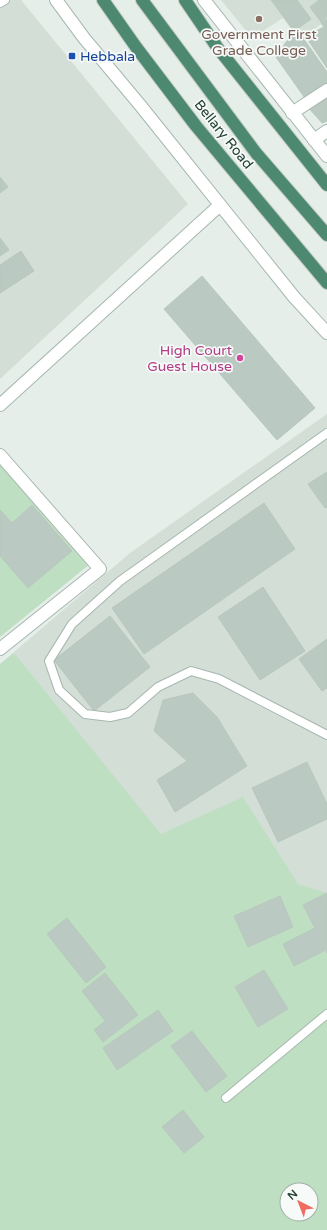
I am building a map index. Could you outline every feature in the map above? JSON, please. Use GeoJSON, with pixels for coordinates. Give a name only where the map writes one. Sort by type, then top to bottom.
{"type":"FeatureCollection","features":[{"type":"Feature","properties":{"kind":"highway","name":"Bellary Road"},"geometry":{"type":"LineString","coordinates":[[103,0],[136,47],[196,126],[327,283]]}},
{"type":"Feature","properties":{"kind":"highway","name":"Bellary Road"},"geometry":{"type":"LineString","coordinates":[[142,0],[256,153],[327,235]]}},
{"type":"Feature","properties":{"kind":"highway"},"geometry":{"type":"LineString","coordinates":[[185,0],[217,47],[327,185]]}},
{"type":"Feature","properties":{"kind":"street"},"geometry":{"type":"LineString","coordinates":[[56,0],[84,38],[140,105],[294,297],[327,333]]}},
{"type":"Feature","properties":{"kind":"street"},"geometry":{"type":"LineString","coordinates":[[204,0],[327,156]]}},
{"type":"Feature","properties":{"kind":"street"},"geometry":{"type":"LineString","coordinates":[[292,113],[327,90]]}},
{"type":"Feature","properties":{"kind":"street"},"geometry":{"type":"LineString","coordinates":[[314,140],[327,131]]}},
{"type":"Feature","properties":{"kind":"street"},"geometry":{"type":"LineString","coordinates":[[0,405],[220,205]]}},
{"type":"Feature","properties":{"kind":"street"},"geometry":{"type":"LineString","coordinates":[[0,454],[100,569],[0,649]]}},
{"type":"Feature","properties":{"kind":"lane"},"geometry":{"type":"LineString","coordinates":[[0,3],[5,0]]}},
{"type":"Feature","properties":{"kind":"lane"},"geometry":{"type":"LineString","coordinates":[[327,432],[120,580],[72,624],[49,661],[59,690],[85,714],[110,717],[128,713],[158,687],[191,671],[219,679],[327,735]]}},
{"type":"Feature","properties":{"kind":"lane"},"geometry":{"type":"LineString","coordinates":[[226,1098],[327,1014]]}},
{"type":"Feature","properties":{"kind":"shaded area"},"geometry":{"type":"Polygon","coordinates":[[[0,0],[21,0],[188,204],[0,379],[0,0]]]}},
{"type":"Feature","properties":{"kind":"shaded area","name":"Government First Grade College"},"geometry":{"type":"Polygon","coordinates":[[[221,0],[327,0],[327,20],[304,36],[300,29],[294,33],[283,18],[252,38],[221,0]]]}},
{"type":"Feature","properties":{"kind":"shaded area"},"geometry":{"type":"Polygon","coordinates":[[[327,414],[327,1230],[0,1230],[0,664],[130,553],[327,414]]]}},
{"type":"Feature","properties":{"kind":"green space"},"geometry":{"type":"Polygon","coordinates":[[[0,461],[90,564],[0,637],[0,461]]]}},
{"type":"Feature","properties":{"kind":"green space"},"geometry":{"type":"Polygon","coordinates":[[[14,653],[161,834],[243,797],[298,884],[327,893],[327,1230],[0,1230],[0,664],[14,653]]]}},
{"type":"Feature","properties":{"kind":"building"},"geometry":{"type":"Polygon","coordinates":[[[271,0],[297,0],[311,19],[294,31],[271,0]]]}},
{"type":"Feature","properties":{"kind":"building"},"geometry":{"type":"Polygon","coordinates":[[[319,0],[327,0],[327,17],[321,22],[310,7],[319,0]]]}},
{"type":"Feature","properties":{"kind":"building"},"geometry":{"type":"Polygon","coordinates":[[[327,19],[327,68],[308,40],[317,33],[316,31],[324,27],[321,23],[327,19]]]}},
{"type":"Feature","properties":{"kind":"building"},"geometry":{"type":"Polygon","coordinates":[[[299,32],[327,72],[327,87],[307,101],[276,57],[286,42],[299,32]]]}},
{"type":"Feature","properties":{"kind":"building"},"geometry":{"type":"Polygon","coordinates":[[[327,93],[327,121],[322,123],[308,107],[327,93]]]}},
{"type":"Feature","properties":{"kind":"building"},"geometry":{"type":"Polygon","coordinates":[[[0,177],[8,187],[0,193],[0,177]]]}},
{"type":"Feature","properties":{"kind":"building"},"geometry":{"type":"Polygon","coordinates":[[[0,238],[9,250],[0,256],[0,238]]]}},
{"type":"Feature","properties":{"kind":"building"},"geometry":{"type":"Polygon","coordinates":[[[21,251],[34,271],[0,293],[0,265],[21,251]]]}},
{"type":"Feature","properties":{"kind":"building","name":"High Court Guest House"},"geometry":{"type":"Polygon","coordinates":[[[202,276],[315,408],[277,440],[164,309],[202,276]]]}},
{"type":"Feature","properties":{"kind":"building"},"geometry":{"type":"Polygon","coordinates":[[[327,472],[327,507],[325,508],[308,484],[327,472]]]}},
{"type":"Feature","properties":{"kind":"building"},"geometry":{"type":"Polygon","coordinates":[[[264,503],[295,549],[144,654],[112,608],[264,503]]]}},
{"type":"Feature","properties":{"kind":"building"},"geometry":{"type":"Polygon","coordinates":[[[32,505],[72,551],[28,588],[0,556],[0,510],[12,523],[32,505]]]}},
{"type":"Feature","properties":{"kind":"building"},"geometry":{"type":"Polygon","coordinates":[[[263,587],[305,651],[260,680],[218,617],[263,587]]]}},
{"type":"Feature","properties":{"kind":"building"},"geometry":{"type":"Polygon","coordinates":[[[110,616],[150,667],[94,711],[54,660],[110,616]]]}},
{"type":"Feature","properties":{"kind":"building"},"geometry":{"type":"Polygon","coordinates":[[[327,639],[327,688],[322,691],[299,659],[327,639]]]}},
{"type":"Feature","properties":{"kind":"building"},"geometry":{"type":"Polygon","coordinates":[[[193,693],[217,717],[247,766],[175,812],[157,780],[187,761],[154,731],[163,700],[193,693]]]}},
{"type":"Feature","properties":{"kind":"building"},"geometry":{"type":"Polygon","coordinates":[[[307,762],[327,804],[327,819],[278,842],[252,788],[307,762]]]}},
{"type":"Feature","properties":{"kind":"building"},"geometry":{"type":"Polygon","coordinates":[[[327,893],[327,953],[326,950],[294,966],[283,944],[315,928],[303,905],[327,893]]]}},
{"type":"Feature","properties":{"kind":"building"},"geometry":{"type":"Polygon","coordinates":[[[280,896],[293,927],[248,947],[234,916],[280,896]]]}},
{"type":"Feature","properties":{"kind":"building"},"geometry":{"type":"Polygon","coordinates":[[[67,918],[106,967],[86,983],[47,934],[67,918]]]}},
{"type":"Feature","properties":{"kind":"building"},"geometry":{"type":"Polygon","coordinates":[[[264,970],[288,1009],[258,1027],[235,987],[264,970]]]}},
{"type":"Feature","properties":{"kind":"building"},"geometry":{"type":"Polygon","coordinates":[[[105,973],[138,1015],[103,1042],[94,1030],[105,1021],[82,991],[105,973]]]}},
{"type":"Feature","properties":{"kind":"building"},"geometry":{"type":"Polygon","coordinates":[[[158,1010],[173,1031],[117,1070],[103,1048],[158,1010]]]}},
{"type":"Feature","properties":{"kind":"building"},"geometry":{"type":"Polygon","coordinates":[[[192,1031],[227,1076],[206,1092],[171,1046],[192,1031]]]}},
{"type":"Feature","properties":{"kind":"building"},"geometry":{"type":"Polygon","coordinates":[[[183,1110],[204,1137],[184,1153],[162,1127],[183,1110]]]}},
{"type":"Feature","properties":{"kind":"place","name":"Government First Grade College"},"geometry":{"type":"Point","coordinates":[259,19]}},
{"type":"Feature","properties":{"kind":"place","name":"Hebbala"},"geometry":{"type":"Point","coordinates":[72,56]}},
{"type":"Feature","properties":{"kind":"place","name":"High Court Guest House"},"geometry":{"type":"Point","coordinates":[240,358]}}]}
